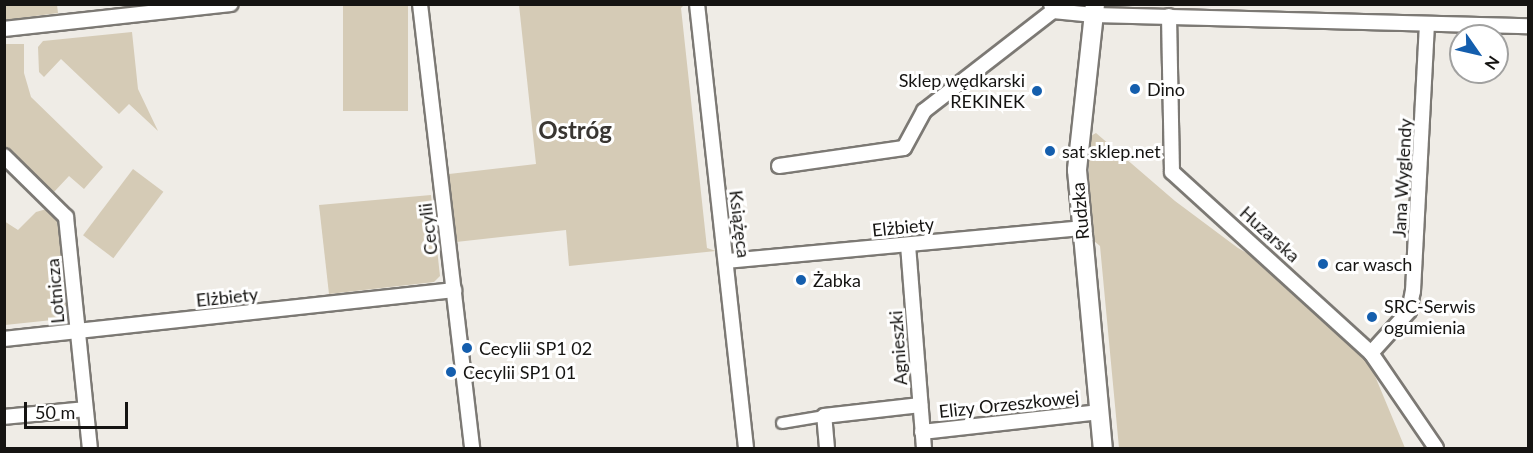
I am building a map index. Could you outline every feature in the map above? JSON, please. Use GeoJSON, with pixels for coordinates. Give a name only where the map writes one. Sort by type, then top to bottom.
{"type":"FeatureCollection","features":[{"type":"Feature","properties":{"kind":"street"},"geometry":{"type":"LineString","coordinates":[[4,29],[231,4]]}},
{"type":"Feature","properties":{"kind":"street","name":"Cecylii"},"geometry":{"type":"LineString","coordinates":[[420,4],[472,448]]}},
{"type":"Feature","properties":{"kind":"street","name":"Książęca"},"geometry":{"type":"LineString","coordinates":[[697,4],[746,448]]}},
{"type":"Feature","properties":{"kind":"street"},"geometry":{"type":"LineString","coordinates":[[779,166],[904,148],[924,111],[1052,8],[1169,16],[1233,12],[1427,25],[1528,26]]}},
{"type":"Feature","properties":{"kind":"street","name":"Rudzka"},"geometry":{"type":"LineString","coordinates":[[1094,10],[1078,136],[1082,228],[1103,448]]}},
{"type":"Feature","properties":{"kind":"street","name":"Huzarska"},"geometry":{"type":"LineString","coordinates":[[1169,16],[1172,172],[1273,260],[1371,354],[1436,448]]}},
{"type":"Feature","properties":{"kind":"street","name":"Jana Wyglendy"},"geometry":{"type":"LineString","coordinates":[[1371,354],[1409,311],[1413,291],[1427,25]]}},
{"type":"Feature","properties":{"kind":"street","name":"Lotnicza"},"geometry":{"type":"LineString","coordinates":[[4,156],[66,217],[90,448]]}},
{"type":"Feature","properties":{"kind":"street","name":"Elżbiety"},"geometry":{"type":"LineString","coordinates":[[727,261],[1082,228]]}},
{"type":"Feature","properties":{"kind":"street","name":"Agnieszki"},"geometry":{"type":"LineString","coordinates":[[908,245],[924,448]]}},
{"type":"Feature","properties":{"kind":"street","name":"Elżbiety"},"geometry":{"type":"LineString","coordinates":[[4,339],[454,290]]}},
{"type":"Feature","properties":{"kind":"street","name":"Elizy Orzeszkowej"},"geometry":{"type":"LineString","coordinates":[[824,416],[920,405]]}},
{"type":"Feature","properties":{"kind":"street"},"geometry":{"type":"LineString","coordinates":[[4,417],[85,409]]}},
{"type":"Feature","properties":{"kind":"street","name":"Elizy Orzeszkowej"},"geometry":{"type":"LineString","coordinates":[[922,432],[1100,412]]}},
{"type":"Feature","properties":{"kind":"street"},"geometry":{"type":"LineString","coordinates":[[782,423],[824,416],[827,448]]}},
{"type":"Feature","properties":{"kind":"shaded area"},"geometry":{"type":"Polygon","coordinates":[[[4,5],[57,5],[58,13],[5,20],[4,5]]]}},
{"type":"Feature","properties":{"kind":"shaded area"},"geometry":{"type":"Polygon","coordinates":[[[343,5],[408,5],[408,111],[343,111],[343,5]]]}},
{"type":"Feature","properties":{"kind":"shaded area"},"geometry":{"type":"Polygon","coordinates":[[[519,5],[684,5],[681,8],[707,248],[716,251],[569,266],[566,230],[456,242],[449,174],[536,164],[519,5]]]}},
{"type":"Feature","properties":{"kind":"shaded area"},"geometry":{"type":"Polygon","coordinates":[[[132,32],[138,89],[158,131],[129,104],[119,114],[61,59],[44,77],[39,72],[38,47],[43,41],[132,32]]]}},
{"type":"Feature","properties":{"kind":"shaded area"},"geometry":{"type":"Polygon","coordinates":[[[5,44],[24,44],[24,73],[31,97],[103,167],[84,189],[69,176],[53,193],[5,146],[5,44]]]}},
{"type":"Feature","properties":{"kind":"shaded area"},"geometry":{"type":"Polygon","coordinates":[[[1096,133],[1175,201],[1238,248],[1270,266],[1335,327],[1370,364],[1405,448],[1119,448],[1100,246],[1094,241],[1089,181],[1089,137],[1096,133]]]}},
{"type":"Feature","properties":{"kind":"shaded area"},"geometry":{"type":"Polygon","coordinates":[[[133,169],[163,192],[113,258],[83,235],[133,169]]]}},
{"type":"Feature","properties":{"kind":"shaded area"},"geometry":{"type":"Polygon","coordinates":[[[431,195],[440,276],[434,282],[329,294],[319,205],[431,195]]]}},
{"type":"Feature","properties":{"kind":"shaded area"},"geometry":{"type":"Polygon","coordinates":[[[50,208],[58,219],[69,312],[62,319],[5,325],[4,221],[18,230],[36,212],[50,208]]]}},
{"type":"Feature","properties":{"kind":"place","name":"Dino"},"geometry":{"type":"Point","coordinates":[1135,89]}},
{"type":"Feature","properties":{"kind":"place","name":"Sklep wędkarski REKINEK"},"geometry":{"type":"Point","coordinates":[1037,91]}},
{"type":"Feature","properties":{"kind":"place","name":"sat sklep.net"},"geometry":{"type":"Point","coordinates":[1050,151]}},
{"type":"Feature","properties":{"kind":"place","name":"car wasch"},"geometry":{"type":"Point","coordinates":[1323,264]}},
{"type":"Feature","properties":{"kind":"place","name":"Żabka"},"geometry":{"type":"Point","coordinates":[801,280]}},
{"type":"Feature","properties":{"kind":"place","name":"SRC-Serwis ogumienia"},"geometry":{"type":"Point","coordinates":[1372,317]}},
{"type":"Feature","properties":{"kind":"place","name":"Cecylii SP1 02"},"geometry":{"type":"Point","coordinates":[467,348]}},
{"type":"Feature","properties":{"kind":"place","name":"Cecylii SP1 01"},"geometry":{"type":"Point","coordinates":[451,372]}},
{"type":"Feature","properties":{"kind":"district","name":"Ostróg"},"geometry":{"type":"Point","coordinates":[575,130]}}]}
